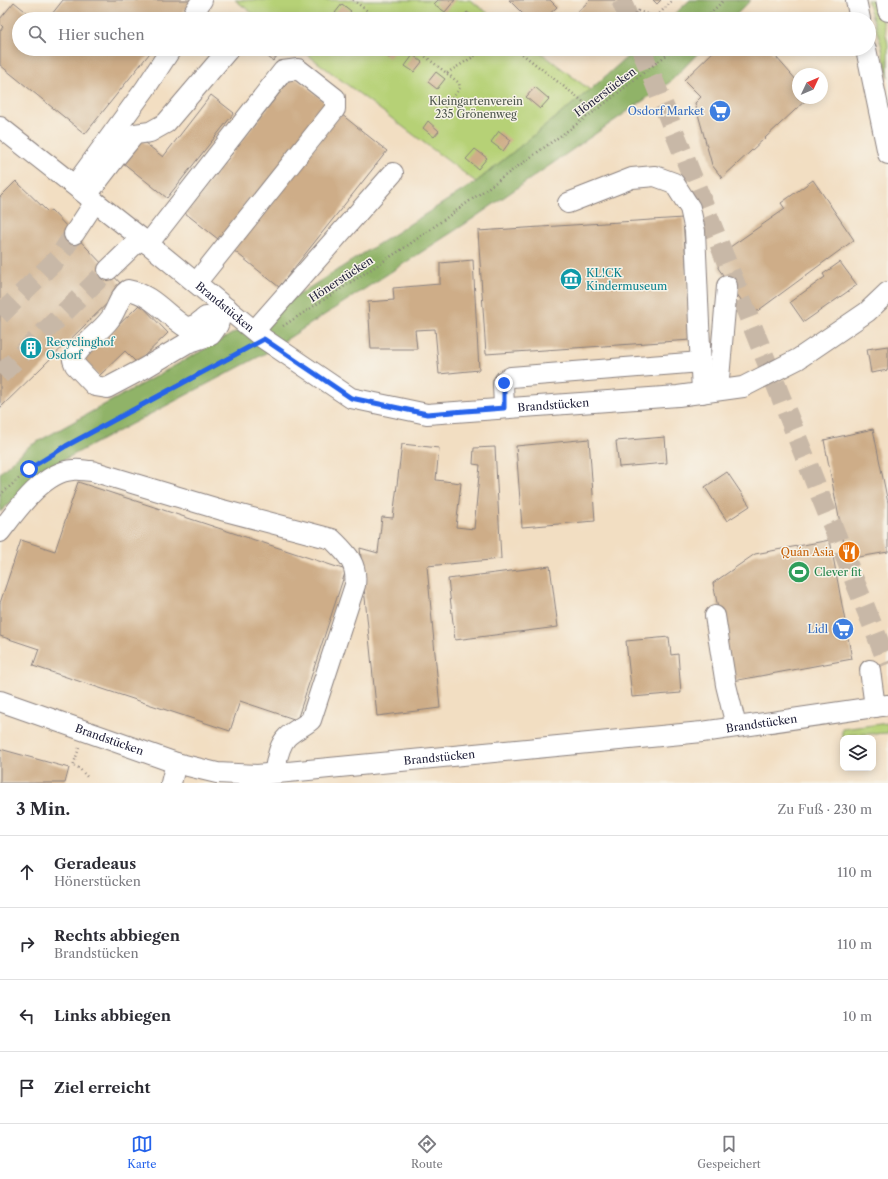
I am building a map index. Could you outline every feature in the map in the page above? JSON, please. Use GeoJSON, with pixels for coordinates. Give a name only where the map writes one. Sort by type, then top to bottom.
{"type":"FeatureCollection","features":[{"type":"Feature","properties":{"kind":"street"},"geometry":{"type":"LineString","coordinates":[[194,12],[202,0]]}},
{"type":"Feature","properties":{"kind":"street"},"geometry":{"type":"LineString","coordinates":[[856,0],[859,12]]}},
{"type":"Feature","properties":{"kind":"street"},"geometry":{"type":"LineString","coordinates":[[886,0],[888,11]]}},
{"type":"Feature","properties":{"kind":"street"},"geometry":{"type":"LineString","coordinates":[[74,234],[86,194],[145,89],[166,56]]}},
{"type":"Feature","properties":{"kind":"street"},"geometry":{"type":"LineString","coordinates":[[86,194],[136,134],[150,132],[166,123],[223,56]]}},
{"type":"Feature","properties":{"kind":"street"},"geometry":{"type":"LineString","coordinates":[[867,56],[888,154]]}},
{"type":"Feature","properties":{"kind":"street"},"geometry":{"type":"LineString","coordinates":[[108,270],[144,241],[283,71],[298,69],[335,98],[335,109],[196,283]]}},
{"type":"Feature","properties":{"kind":"street","name":"Brandstücken"},"geometry":{"type":"LineString","coordinates":[[0,127],[196,283],[224,314],[259,335],[351,398],[427,414],[678,396],[743,387],[798,359],[867,312],[888,292]]}},
{"type":"Feature","properties":{"kind":"street"},"geometry":{"type":"LineString","coordinates":[[259,335],[393,173]]}},
{"type":"Feature","properties":{"kind":"street"},"geometry":{"type":"LineString","coordinates":[[568,203],[632,178],[655,176],[674,183],[690,208],[695,231],[701,362],[710,392]]}},
{"type":"Feature","properties":{"kind":"street"},"geometry":{"type":"LineString","coordinates":[[710,392],[727,286]]}},
{"type":"Feature","properties":{"kind":"street"},"geometry":{"type":"LineString","coordinates":[[128,290],[136,291],[147,296],[177,322],[187,328],[206,318],[224,314],[211,335],[187,343],[107,388],[95,386],[74,365],[72,360],[77,351],[110,320],[116,311],[123,293],[128,290]]}},
{"type":"Feature","properties":{"kind":"street"},"geometry":{"type":"LineString","coordinates":[[867,312],[888,312]]}},
{"type":"Feature","properties":{"kind":"street"},"geometry":{"type":"LineString","coordinates":[[504,408],[504,383],[505,380],[511,378],[701,362]]}},
{"type":"Feature","properties":{"kind":"street"},"geometry":{"type":"LineString","coordinates":[[0,532],[24,502],[43,484],[58,474],[73,470],[92,471],[222,510],[332,539],[345,551],[354,567],[356,574],[354,585],[310,720],[305,726],[287,737],[280,749],[274,773]]}},
{"type":"Feature","properties":{"kind":"street"},"geometry":{"type":"LineString","coordinates":[[715,616],[726,685],[736,726]]}},
{"type":"Feature","properties":{"kind":"street"},"geometry":{"type":"LineString","coordinates":[[870,670],[882,706]]}},
{"type":"Feature","properties":{"kind":"street","name":"Brandstücken"},"geometry":{"type":"LineString","coordinates":[[0,701],[176,763],[217,773],[257,775],[679,734],[882,706]]}},
{"type":"Feature","properties":{"kind":"street"},"geometry":{"type":"LineString","coordinates":[[171,783],[176,763]]}},
{"type":"Feature","properties":{"kind":"path"},"geometry":{"type":"LineString","coordinates":[[353,0],[369,12]]}},
{"type":"Feature","properties":{"kind":"path"},"geometry":{"type":"LineString","coordinates":[[661,12],[673,0]]}},
{"type":"Feature","properties":{"kind":"path"},"geometry":{"type":"LineString","coordinates":[[711,12],[724,0]]}},
{"type":"Feature","properties":{"kind":"path"},"geometry":{"type":"LineString","coordinates":[[425,56],[459,83],[460,88],[436,119]]}},
{"type":"Feature","properties":{"kind":"path"},"geometry":{"type":"LineString","coordinates":[[447,73],[475,56]]}},
{"type":"Feature","properties":{"kind":"path"},"geometry":{"type":"LineString","coordinates":[[525,56],[595,111]]}},
{"type":"Feature","properties":{"kind":"path","name":"Hönerstücken"},"geometry":{"type":"LineString","coordinates":[[47,458],[259,335],[407,246],[595,111],[665,56]]}},
{"type":"Feature","properties":{"kind":"path"},"geometry":{"type":"LineString","coordinates":[[0,495],[29,469],[35,466]]}},
{"type":"Feature","properties":{"kind":"path"},"geometry":{"type":"LineString","coordinates":[[80,743],[73,766],[79,768],[88,778]]}},
{"type":"Feature","properties":{"kind":"green space"},"geometry":{"type":"Polygon","coordinates":[[[235,0],[470,0],[486,12],[251,12],[235,0]]]}},
{"type":"Feature","properties":{"kind":"green space"},"geometry":{"type":"Polygon","coordinates":[[[690,0],[751,0],[739,12],[677,12],[690,0]]]}},
{"type":"Feature","properties":{"kind":"green space"},"geometry":{"type":"Polygon","coordinates":[[[867,0],[878,0],[888,44],[888,77],[876,28],[876,12],[871,12],[867,0]]]}},
{"type":"Feature","properties":{"kind":"green space","name":"Kleingartenverein 235 Grönenweg"},"geometry":{"type":"Polygon","coordinates":[[[309,56],[545,56],[590,90],[476,182],[309,56]]]}},
{"type":"Feature","properties":{"kind":"green space"},"geometry":{"type":"Polygon","coordinates":[[[628,56],[695,56],[670,82],[468,222],[264,354],[52,466],[0,512],[0,473],[28,447],[268,314],[476,182],[590,90],[628,56]]]}},
{"type":"Feature","properties":{"kind":"green space"},"geometry":{"type":"Polygon","coordinates":[[[888,723],[888,733],[842,735],[842,729],[888,723]]]}},
{"type":"Feature","properties":{"kind":"building"},"geometry":{"type":"Polygon","coordinates":[[[63,0],[193,0],[183,12],[54,12],[63,0]]]}},
{"type":"Feature","properties":{"kind":"building"},"geometry":{"type":"Polygon","coordinates":[[[438,0],[455,0],[445,12],[434,4],[438,0]]]}},
{"type":"Feature","properties":{"kind":"building"},"geometry":{"type":"Polygon","coordinates":[[[509,0],[550,0],[557,7],[552,12],[521,12],[509,0]]]}},
{"type":"Feature","properties":{"kind":"building"},"geometry":{"type":"Polygon","coordinates":[[[590,0],[633,0],[620,12],[577,12],[590,0]]]}},
{"type":"Feature","properties":{"kind":"building"},"geometry":{"type":"Polygon","coordinates":[[[653,0],[661,0],[657,4],[653,0]]]}},
{"type":"Feature","properties":{"kind":"building"},"geometry":{"type":"Polygon","coordinates":[[[14,2],[26,12],[12,12],[12,56],[147,56],[85,134],[0,65],[0,31],[3,27],[0,24],[0,19],[14,2]]]}},
{"type":"Feature","properties":{"kind":"building"},"geometry":{"type":"Polygon","coordinates":[[[342,4],[351,11],[350,12],[336,12],[342,4]]]}},
{"type":"Feature","properties":{"kind":"building"},"geometry":{"type":"Polygon","coordinates":[[[267,56],[277,56],[273,61],[267,56]]]}},
{"type":"Feature","properties":{"kind":"building"},"geometry":{"type":"Polygon","coordinates":[[[412,56],[422,62],[414,72],[405,66],[412,56]]]}},
{"type":"Feature","properties":{"kind":"building"},"geometry":{"type":"Polygon","coordinates":[[[709,56],[775,56],[792,75],[792,104],[802,104],[722,178],[712,165],[695,103],[701,97],[684,80],[709,56]]]}},
{"type":"Feature","properties":{"kind":"building"},"geometry":{"type":"Polygon","coordinates":[[[436,72],[445,79],[437,89],[428,82],[436,72]]]}},
{"type":"Feature","properties":{"kind":"building"},"geometry":{"type":"Polygon","coordinates":[[[293,76],[331,107],[223,243],[185,213],[293,76]]]}},
{"type":"Feature","properties":{"kind":"building"},"geometry":{"type":"Polygon","coordinates":[[[535,87],[549,99],[540,109],[526,97],[535,87]]]}},
{"type":"Feature","properties":{"kind":"building"},"geometry":{"type":"Polygon","coordinates":[[[211,95],[234,113],[167,198],[122,162],[140,139],[163,157],[211,95]]]}},
{"type":"Feature","properties":{"kind":"building"},"geometry":{"type":"Polygon","coordinates":[[[341,114],[387,151],[279,287],[233,250],[341,114]]]}},
{"type":"Feature","properties":{"kind":"building"},"geometry":{"type":"Polygon","coordinates":[[[428,121],[439,131],[434,137],[423,128],[428,121]]]}},
{"type":"Feature","properties":{"kind":"building"},"geometry":{"type":"Polygon","coordinates":[[[499,131],[511,140],[503,151],[491,142],[499,131]]]}},
{"type":"Feature","properties":{"kind":"building"},"geometry":{"type":"Polygon","coordinates":[[[475,149],[487,158],[478,169],[466,159],[475,149]]]}},
{"type":"Feature","properties":{"kind":"building"},"geometry":{"type":"Polygon","coordinates":[[[813,180],[854,240],[752,315],[718,268],[720,254],[785,209],[781,203],[813,180]]]}},
{"type":"Feature","properties":{"kind":"building","name":"Recyclinghof Osdorf"},"geometry":{"type":"Polygon","coordinates":[[[16,181],[48,212],[51,210],[124,287],[0,408],[0,197],[16,181]]]}},
{"type":"Feature","properties":{"kind":"building"},"geometry":{"type":"Polygon","coordinates":[[[683,218],[691,340],[486,354],[478,231],[683,218]]]}},
{"type":"Feature","properties":{"kind":"building"},"geometry":{"type":"Polygon","coordinates":[[[473,260],[479,370],[439,374],[435,329],[415,330],[417,349],[371,349],[368,302],[394,300],[393,288],[440,284],[440,263],[473,260]]]}},
{"type":"Feature","properties":{"kind":"building"},"geometry":{"type":"Polygon","coordinates":[[[840,262],[857,285],[804,322],[790,302],[825,277],[823,274],[840,262]]]}},
{"type":"Feature","properties":{"kind":"building"},"geometry":{"type":"Polygon","coordinates":[[[140,304],[168,333],[137,363],[125,351],[99,376],[83,360],[140,304]]]}},
{"type":"Feature","properties":{"kind":"building"},"geometry":{"type":"Polygon","coordinates":[[[888,346],[888,370],[871,373],[867,349],[888,346]]]}},
{"type":"Feature","properties":{"kind":"building"},"geometry":{"type":"Polygon","coordinates":[[[873,429],[888,503],[888,552],[847,559],[824,440],[873,429]]]}},
{"type":"Feature","properties":{"kind":"building"},"geometry":{"type":"Polygon","coordinates":[[[665,437],[667,463],[619,467],[616,441],[665,437]]]}},
{"type":"Feature","properties":{"kind":"building"},"geometry":{"type":"Polygon","coordinates":[[[589,439],[595,521],[522,527],[516,446],[589,439]]]}},
{"type":"Feature","properties":{"kind":"building"},"geometry":{"type":"Polygon","coordinates":[[[402,444],[439,448],[436,480],[461,483],[456,527],[474,529],[480,465],[473,464],[474,448],[495,447],[501,559],[427,566],[440,708],[377,716],[360,548],[378,553],[382,517],[393,518],[402,444]]]}},
{"type":"Feature","properties":{"kind":"building"},"geometry":{"type":"Polygon","coordinates":[[[727,472],[750,506],[727,521],[705,487],[727,472]]]}},
{"type":"Feature","properties":{"kind":"building"},"geometry":{"type":"Polygon","coordinates":[[[78,482],[346,570],[297,720],[240,701],[230,731],[33,666],[39,649],[0,636],[0,603],[21,540],[55,551],[78,482]]]}},
{"type":"Feature","properties":{"kind":"building"},"geometry":{"type":"Polygon","coordinates":[[[830,540],[852,659],[733,681],[713,583],[755,554],[830,540]]]}},
{"type":"Feature","properties":{"kind":"building"},"geometry":{"type":"Polygon","coordinates":[[[550,566],[558,627],[455,640],[448,579],[550,566]]]}},
{"type":"Feature","properties":{"kind":"building"},"geometry":{"type":"Polygon","coordinates":[[[669,637],[671,655],[678,654],[681,693],[632,697],[626,641],[669,637]]]}},
{"type":"Feature","properties":{"kind":"building"},"geometry":{"type":"Polygon","coordinates":[[[0,749],[69,768],[65,783],[0,783],[0,749]]]}},
{"type":"Feature","properties":{"kind":"tunnel"},"geometry":{"type":"LineString","coordinates":[[621,0],[626,12]]}},
{"type":"Feature","properties":{"kind":"tunnel"},"geometry":{"type":"LineString","coordinates":[[644,56],[888,664]]}},
{"type":"Feature","properties":{"kind":"tunnel"},"geometry":{"type":"LineString","coordinates":[[0,315],[58,258],[74,234]]}},
{"type":"Feature","properties":{"kind":"tunnel"},"geometry":{"type":"LineString","coordinates":[[0,375],[108,270]]}},
{"type":"Feature","properties":{"kind":"place","name":"Osdorf Market"},"geometry":{"type":"Point","coordinates":[720,111]}},
{"type":"Feature","properties":{"kind":"place","name":"KL!CK Kindermuseum"},"geometry":{"type":"Point","coordinates":[571,279]}},
{"type":"Feature","properties":{"kind":"place","name":"Recyclinghof Osdorf"},"geometry":{"type":"Point","coordinates":[31,348]}},
{"type":"Feature","properties":{"kind":"place","name":"Quán Asia"},"geometry":{"type":"Point","coordinates":[849,552]}},
{"type":"Feature","properties":{"kind":"place","name":"Clever fit"},"geometry":{"type":"Point","coordinates":[799,572]}},
{"type":"Feature","properties":{"kind":"place","name":"Lidl"},"geometry":{"type":"Point","coordinates":[843,629]}},
{"type":"Feature","properties":{"kind":"route"},"geometry":{"type":"LineString","coordinates":[[29,469],[66,446],[264,339],[351,398],[427,414],[504,408],[504,383]]}}]}
